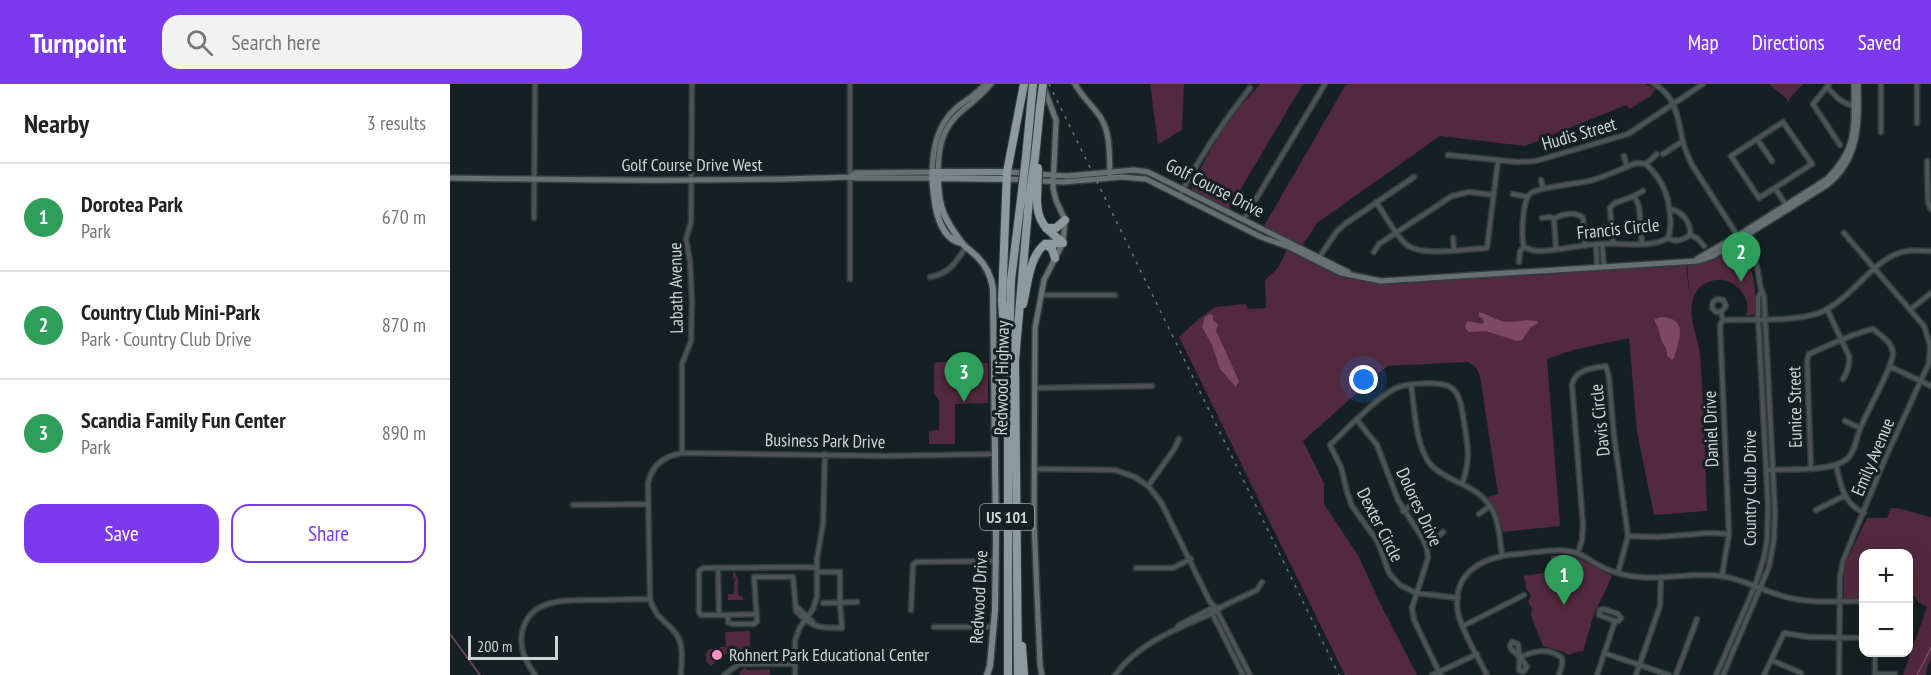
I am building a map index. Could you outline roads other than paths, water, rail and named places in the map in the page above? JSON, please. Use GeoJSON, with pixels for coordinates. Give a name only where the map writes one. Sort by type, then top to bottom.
{"type":"FeatureCollection","features":[{"type":"Feature","properties":{"kind":"highway"},"geometry":{"type":"LineString","coordinates":[[1008,379],[1002,301],[1007,176],[1024,84]]}},
{"type":"Feature","properties":{"kind":"highway","name":"Redwood Highway"},"geometry":{"type":"LineString","coordinates":[[1033,157],[1038,135],[1042,84]]}},
{"type":"Feature","properties":{"kind":"highway","name":"Redwood Highway"},"geometry":{"type":"LineString","coordinates":[[1017,675],[1016,340],[1033,157],[1032,87]]}},
{"type":"Feature","properties":{"kind":"highway"},"geometry":{"type":"LineString","coordinates":[[1033,157],[1029,199],[1046,228],[1063,243]]}},
{"type":"Feature","properties":{"kind":"highway","name":"Redwood Highway"},"geometry":{"type":"LineString","coordinates":[[1008,675],[1008,379],[1011,280],[1029,199]]}},
{"type":"Feature","properties":{"kind":"highway"},"geometry":{"type":"LineString","coordinates":[[1046,228],[1056,228],[1065,220]]}},
{"type":"Feature","properties":{"kind":"highway"},"geometry":{"type":"LineString","coordinates":[[1016,340],[1035,256],[1046,244],[1063,243]]}},
{"type":"Feature","properties":{"kind":"highway"},"geometry":{"type":"LineString","coordinates":[[1046,244],[1052,249],[1055,258]]}},
{"type":"Feature","properties":{"kind":"highway"},"geometry":{"type":"LineString","coordinates":[[1017,555],[1024,675]]}},
{"type":"Feature","properties":{"kind":"main road","name":"Golf Course Drive"},"geometry":{"type":"LineString","coordinates":[[935,175],[1007,176]]}},
{"type":"Feature","properties":{"kind":"main road","name":"Redwood Drive"},"geometry":{"type":"LineString","coordinates":[[935,175],[942,212],[947,223],[964,245],[984,264],[993,290],[995,561],[993,627],[990,666],[987,675]]}},
{"type":"Feature","properties":{"kind":"street"},"geometry":{"type":"LineString","coordinates":[[534,218],[535,84]]}},
{"type":"Feature","properties":{"kind":"street","name":"Labath Avenue"},"geometry":{"type":"LineString","coordinates":[[682,453],[682,364],[691,341],[692,292],[686,239],[691,222],[692,84]]}},
{"type":"Feature","properties":{"kind":"street"},"geometry":{"type":"LineString","coordinates":[[850,84],[850,279]]}},
{"type":"Feature","properties":{"kind":"street","name":"Redwood Drive"},"geometry":{"type":"LineString","coordinates":[[971,101],[985,84]]}},
{"type":"Feature","properties":{"kind":"street","name":"Redwood Drive"},"geometry":{"type":"LineString","coordinates":[[935,175],[944,128],[991,84]]}},
{"type":"Feature","properties":{"kind":"street"},"geometry":{"type":"LineString","coordinates":[[1042,84],[1051,102],[1056,120],[1053,194],[1065,220],[1063,243],[1044,280],[1035,328],[1034,535],[1042,675]]}},
{"type":"Feature","properties":{"kind":"street"},"geometry":{"type":"LineString","coordinates":[[1075,84],[1080,94],[1102,121],[1107,134],[1110,174]]}},
{"type":"Feature","properties":{"kind":"street"},"geometry":{"type":"LineString","coordinates":[[1244,219],[1325,84]]}},
{"type":"Feature","properties":{"kind":"street"},"geometry":{"type":"LineString","coordinates":[[1654,84],[1674,104]]}},
{"type":"Feature","properties":{"kind":"street","name":"Hudis Street"},"geometry":{"type":"LineString","coordinates":[[1448,155],[1517,162],[1536,160],[1628,134],[1703,84]]}},
{"type":"Feature","properties":{"kind":"street","name":"Golf Course Drive"},"geometry":{"type":"LineString","coordinates":[[1110,174],[1146,179],[1261,237],[1361,277],[1393,281],[1695,260],[1739,238],[1827,185],[1839,174],[1855,148],[1858,128],[1856,84]]}},
{"type":"Feature","properties":{"kind":"street"},"geometry":{"type":"LineString","coordinates":[[1881,84],[1881,132]]}},
{"type":"Feature","properties":{"kind":"street"},"geometry":{"type":"LineString","coordinates":[[1917,84],[1917,123]]}},
{"type":"Feature","properties":{"kind":"street"},"geometry":{"type":"LineString","coordinates":[[1840,145],[1813,104],[1828,85],[1847,105],[1856,105]]}},
{"type":"Feature","properties":{"kind":"street"},"geometry":{"type":"LineString","coordinates":[[1180,195],[1216,132],[1250,88]]}},
{"type":"Feature","properties":{"kind":"street","name":"Country Club Drive"},"geometry":{"type":"LineString","coordinates":[[1674,104],[1679,116],[1683,141],[1692,165],[1760,273],[1761,292],[1758,297],[1762,318],[1773,469],[1774,539],[1769,567],[1724,675]]}},
{"type":"Feature","properties":{"kind":"street","name":"Golf Course Drive"},"geometry":{"type":"LineString","coordinates":[[1739,238],[1827,179],[1839,167],[1852,142],[1856,105]]}},
{"type":"Feature","properties":{"kind":"street"},"geometry":{"type":"LineString","coordinates":[[1783,122],[1812,164],[1775,188],[1759,198],[1731,156],[1783,122]]}},
{"type":"Feature","properties":{"kind":"street"},"geometry":{"type":"LineString","coordinates":[[1757,139],[1772,161]]}},
{"type":"Feature","properties":{"kind":"street"},"geometry":{"type":"LineString","coordinates":[[1663,154],[1683,141]]}},
{"type":"Feature","properties":{"kind":"street"},"geometry":{"type":"LineString","coordinates":[[1519,262],[1520,251],[1524,247],[1522,236],[1527,197],[1543,188],[1569,186],[1590,181],[1636,163],[1646,164],[1657,154]]}},
{"type":"Feature","properties":{"kind":"street"},"geometry":{"type":"LineString","coordinates":[[1624,156],[1627,167]]}},
{"type":"Feature","properties":{"kind":"street"},"geometry":{"type":"LineString","coordinates":[[1376,202],[1396,232],[1407,244],[1420,251],[1487,248],[1498,160]]}},
{"type":"Feature","properties":{"kind":"street"},"geometry":{"type":"LineString","coordinates":[[1927,161],[1928,202],[1931,209]]}},
{"type":"Feature","properties":{"kind":"street","name":"Francis Circle"},"geometry":{"type":"LineString","coordinates":[[1524,247],[1537,251],[1596,244],[1658,242],[1668,238],[1671,224],[1666,190],[1646,164]]}},
{"type":"Feature","properties":{"kind":"street","name":"Golf Course Drive"},"geometry":{"type":"LineString","coordinates":[[1007,176],[1053,179],[1134,170],[1148,172],[1184,188],[1318,259]]}},
{"type":"Feature","properties":{"kind":"street","name":"Golf Course Drive West"},"geometry":{"type":"LineString","coordinates":[[450,178],[771,180],[850,177],[855,173],[935,175]]}},
{"type":"Feature","properties":{"kind":"street"},"geometry":{"type":"LineString","coordinates":[[1318,259],[1337,231],[1414,177]]}},
{"type":"Feature","properties":{"kind":"street"},"geometry":{"type":"LineString","coordinates":[[1541,180],[1543,188]]}},
{"type":"Feature","properties":{"kind":"street"},"geometry":{"type":"LineString","coordinates":[[1775,188],[1786,205]]}},
{"type":"Feature","properties":{"kind":"street"},"geometry":{"type":"LineString","coordinates":[[1613,244],[1610,208],[1615,203],[1643,191]]}},
{"type":"Feature","properties":{"kind":"street"},"geometry":{"type":"LineString","coordinates":[[1374,252],[1379,244],[1452,196],[1469,192],[1494,195]]}},
{"type":"Feature","properties":{"kind":"street"},"geometry":{"type":"LineString","coordinates":[[1513,194],[1527,197]]}},
{"type":"Feature","properties":{"kind":"street"},"geometry":{"type":"LineString","coordinates":[[1635,196],[1639,206],[1642,243]]}},
{"type":"Feature","properties":{"kind":"street"},"geometry":{"type":"LineString","coordinates":[[1670,209],[1682,214],[1690,226],[1690,235]]}},
{"type":"Feature","properties":{"kind":"street"},"geometry":{"type":"LineString","coordinates":[[1542,218],[1554,219],[1558,216],[1581,215],[1585,246]]}},
{"type":"Feature","properties":{"kind":"street"},"geometry":{"type":"LineString","coordinates":[[1554,219],[1556,249]]}},
{"type":"Feature","properties":{"kind":"street","name":"Emily Avenue"},"geometry":{"type":"LineString","coordinates":[[1839,675],[1840,577],[1843,561],[1884,461],[1929,363],[1930,345],[1924,326],[1844,232]]}},
{"type":"Feature","properties":{"kind":"street"},"geometry":{"type":"LineString","coordinates":[[1668,238],[1675,241],[1683,240],[1690,235]]}},
{"type":"Feature","properties":{"kind":"street"},"geometry":{"type":"LineString","coordinates":[[1690,235],[1697,238],[1704,246]]}},
{"type":"Feature","properties":{"kind":"street"},"geometry":{"type":"LineString","coordinates":[[1453,238],[1454,250]]}},
{"type":"Feature","properties":{"kind":"street"},"geometry":{"type":"LineString","coordinates":[[1596,244],[1601,267]]}},
{"type":"Feature","properties":{"kind":"street"},"geometry":{"type":"LineString","coordinates":[[1601,267],[1602,244]]}},
{"type":"Feature","properties":{"kind":"street"},"geometry":{"type":"LineString","coordinates":[[930,277],[945,273],[953,266],[964,245]]}},
{"type":"Feature","properties":{"kind":"street"},"geometry":{"type":"LineString","coordinates":[[1723,320],[1804,316],[1818,313],[1841,299],[1896,253],[1931,251]]}},
{"type":"Feature","properties":{"kind":"street"},"geometry":{"type":"LineString","coordinates":[[1911,309],[1931,293]]}},
{"type":"Feature","properties":{"kind":"street"},"geometry":{"type":"LineString","coordinates":[[1041,295],[1115,295]]}},
{"type":"Feature","properties":{"kind":"street"},"geometry":{"type":"LineString","coordinates":[[1827,309],[1849,356],[1848,372],[1843,379]]}},
{"type":"Feature","properties":{"kind":"street","name":"Daniel Drive"},"geometry":{"type":"LineString","coordinates":[[1721,312],[1729,534],[1722,576]]}},
{"type":"Feature","properties":{"kind":"street","name":"Country Club Drive"},"geometry":{"type":"LineString","coordinates":[[1716,675],[1755,586],[1767,540],[1762,318]]}},
{"type":"Feature","properties":{"kind":"street","name":"Eunice Street"},"geometry":{"type":"LineString","coordinates":[[1811,468],[1806,361],[1809,354],[1859,332],[1873,329],[1886,338],[1890,345],[1893,354],[1889,366]]}},
{"type":"Feature","properties":{"kind":"street","name":"Davis Circle"},"geometry":{"type":"LineString","coordinates":[[1578,553],[1583,525],[1573,377],[1578,372],[1606,366],[1610,378],[1614,436],[1628,536],[1618,573]]}},
{"type":"Feature","properties":{"kind":"street"},"geometry":{"type":"LineString","coordinates":[[1766,470],[1836,465],[1848,458],[1889,366],[1931,386]]}},
{"type":"Feature","properties":{"kind":"street","name":"Dexter Circle"},"geometry":{"type":"LineString","coordinates":[[1458,598],[1416,593],[1400,585],[1389,573],[1378,542],[1352,506],[1341,467],[1330,445],[1385,395],[1397,388],[1433,384],[1446,386],[1455,390],[1461,405],[1469,456],[1468,468],[1462,484]]}},
{"type":"Feature","properties":{"kind":"street"},"geometry":{"type":"LineString","coordinates":[[1411,385],[1423,451],[1437,470],[1446,477],[1485,498],[1498,523],[1502,556]]}},
{"type":"Feature","properties":{"kind":"street"},"geometry":{"type":"LineString","coordinates":[[1034,388],[1152,386]]}},
{"type":"Feature","properties":{"kind":"street","name":"Dolores Drive"},"geometry":{"type":"LineString","coordinates":[[1357,420],[1377,445],[1403,511],[1423,539],[1427,549],[1428,558],[1412,608],[1414,620],[1440,674]]}},
{"type":"Feature","properties":{"kind":"street"},"geometry":{"type":"LineString","coordinates":[[1845,421],[1860,428]]}},
{"type":"Feature","properties":{"kind":"street"},"geometry":{"type":"LineString","coordinates":[[1148,486],[1179,439]]}},
{"type":"Feature","properties":{"kind":"street","name":"Business Park Drive"},"geometry":{"type":"LineString","coordinates":[[648,504],[648,483],[657,464],[670,456],[682,453],[886,456],[995,454]]}},
{"type":"Feature","properties":{"kind":"street"},"geometry":{"type":"LineString","coordinates":[[795,675],[795,640],[816,602],[817,570],[824,524],[825,454]]}},
{"type":"Feature","properties":{"kind":"street"},"geometry":{"type":"LineString","coordinates":[[1836,465],[1844,496],[1854,508],[1864,513]]}},
{"type":"Feature","properties":{"kind":"street"},"geometry":{"type":"LineString","coordinates":[[1034,469],[1115,470],[1135,477],[1148,486],[1161,502],[1191,559],[1210,602],[1250,675]]}},
{"type":"Feature","properties":{"kind":"street"},"geometry":{"type":"LineString","coordinates":[[1816,510],[1844,496]]}},
{"type":"Feature","properties":{"kind":"street"},"geometry":{"type":"LineString","coordinates":[[1403,511],[1417,501]]}},
{"type":"Feature","properties":{"kind":"street"},"geometry":{"type":"LineString","coordinates":[[573,505],[648,504],[650,599],[657,616],[679,638],[681,675]]}},
{"type":"Feature","properties":{"kind":"street"},"geometry":{"type":"LineString","coordinates":[[1479,514],[1491,506]]}},
{"type":"Feature","properties":{"kind":"street"},"geometry":{"type":"LineString","coordinates":[[1423,539],[1439,536],[1443,532]]}},
{"type":"Feature","properties":{"kind":"street"},"geometry":{"type":"LineString","coordinates":[[1628,536],[1658,537],[1708,532],[1729,534]]}},
{"type":"Feature","properties":{"kind":"street"},"geometry":{"type":"LineString","coordinates":[[1487,675],[1463,626],[1458,611],[1458,598],[1461,585],[1468,573],[1478,564],[1490,558],[1557,551],[1578,553],[1602,567],[1640,578],[1701,574],[1722,576],[1802,601],[1859,601]]}},
{"type":"Feature","properties":{"kind":"street"},"geometry":{"type":"LineString","coordinates":[[1136,568],[1171,568],[1191,559]]}},
{"type":"Feature","properties":{"kind":"street"},"geometry":{"type":"LineString","coordinates":[[911,610],[913,565],[916,562],[995,561]]}},
{"type":"Feature","properties":{"kind":"street"},"geometry":{"type":"LineString","coordinates":[[757,614],[701,615],[699,612],[699,571],[703,568],[794,568],[840,572],[842,628],[818,628],[795,605],[794,568]]}},
{"type":"Feature","properties":{"kind":"street"},"geometry":{"type":"LineString","coordinates":[[718,568],[719,615]]}},
{"type":"Feature","properties":{"kind":"street"},"geometry":{"type":"LineString","coordinates":[[728,615],[729,623],[754,624],[757,621],[754,568]]}},
{"type":"Feature","properties":{"kind":"street"},"geometry":{"type":"LineString","coordinates":[[754,577],[793,577]]}},
{"type":"Feature","properties":{"kind":"street"},"geometry":{"type":"LineString","coordinates":[[1636,675],[1660,606],[1660,578]]}},
{"type":"Feature","properties":{"kind":"street"},"geometry":{"type":"LineString","coordinates":[[1115,675],[1138,650],[1215,609],[1257,590],[1262,582]]}},
{"type":"Feature","properties":{"kind":"street"},"geometry":{"type":"LineString","coordinates":[[1463,626],[1524,596]]}},
{"type":"Feature","properties":{"kind":"street"},"geometry":{"type":"LineString","coordinates":[[535,675],[525,659],[521,639],[526,620],[538,608],[560,601],[650,599]]}},
{"type":"Feature","properties":{"kind":"street"},"geometry":{"type":"LineString","coordinates":[[823,603],[857,602]]}},
{"type":"Feature","properties":{"kind":"street"},"geometry":{"type":"LineString","coordinates":[[1215,609],[1243,675]]}},
{"type":"Feature","properties":{"kind":"street"},"geometry":{"type":"LineString","coordinates":[[1604,609],[1618,614],[1620,620],[1615,621],[1599,615],[1600,610],[1604,609]]}},
{"type":"Feature","properties":{"kind":"street"},"geometry":{"type":"LineString","coordinates":[[1676,675],[1697,618]]}},
{"type":"Feature","properties":{"kind":"street"},"geometry":{"type":"LineString","coordinates":[[1597,675],[1615,621]]}},
{"type":"Feature","properties":{"kind":"street"},"geometry":{"type":"LineString","coordinates":[[934,627],[993,627]]}},
{"type":"Feature","properties":{"kind":"street"},"geometry":{"type":"LineString","coordinates":[[1764,675],[1784,633],[1809,637],[1859,638]]}},
{"type":"Feature","properties":{"kind":"street"},"geometry":{"type":"LineString","coordinates":[[1520,657],[1541,650],[1558,655],[1562,658],[1559,675]]}},
{"type":"Feature","properties":{"kind":"street"},"geometry":{"type":"LineString","coordinates":[[1604,653],[1669,675]]}},
{"type":"Feature","properties":{"kind":"street"},"geometry":{"type":"LineString","coordinates":[[1432,675],[1440,674],[1477,654]]}},
{"type":"Feature","properties":{"kind":"street"},"geometry":{"type":"LineString","coordinates":[[1875,657],[1875,674],[1895,674]]}},
{"type":"Feature","properties":{"kind":"street"},"geometry":{"type":"LineString","coordinates":[[1771,660],[1802,673]]}},
{"type":"Feature","properties":{"kind":"street"},"geometry":{"type":"LineString","coordinates":[[724,675],[739,664],[795,664]]}},
{"type":"Feature","properties":{"kind":"waterway"},"geometry":{"type":"LineString","coordinates":[[450,634],[480,675]]}},
{"type":"Feature","properties":{"kind":"waterway"},"geometry":{"type":"LineString","coordinates":[[1917,675],[1931,648]]}},
{"type":"Feature","properties":{"kind":"railway"},"geometry":{"type":"LineString","coordinates":[[1049,84],[1339,675]]}},
{"type":"Feature","properties":{"kind":"place","name":"Country Club Mini-Park"},"geometry":{"type":"Point","coordinates":[1741,282]}},
{"type":"Feature","properties":{"kind":"place","name":"Scandia Family Fun Center"},"geometry":{"type":"Point","coordinates":[964,402]}},
{"type":"Feature","properties":{"kind":"place","name":"Dorotea Park"},"geometry":{"type":"Point","coordinates":[1564,605]}},
{"type":"Feature","properties":{"kind":"place","name":"Rohnert Park Educational Center"},"geometry":{"type":"Point","coordinates":[717,655]}}]}
